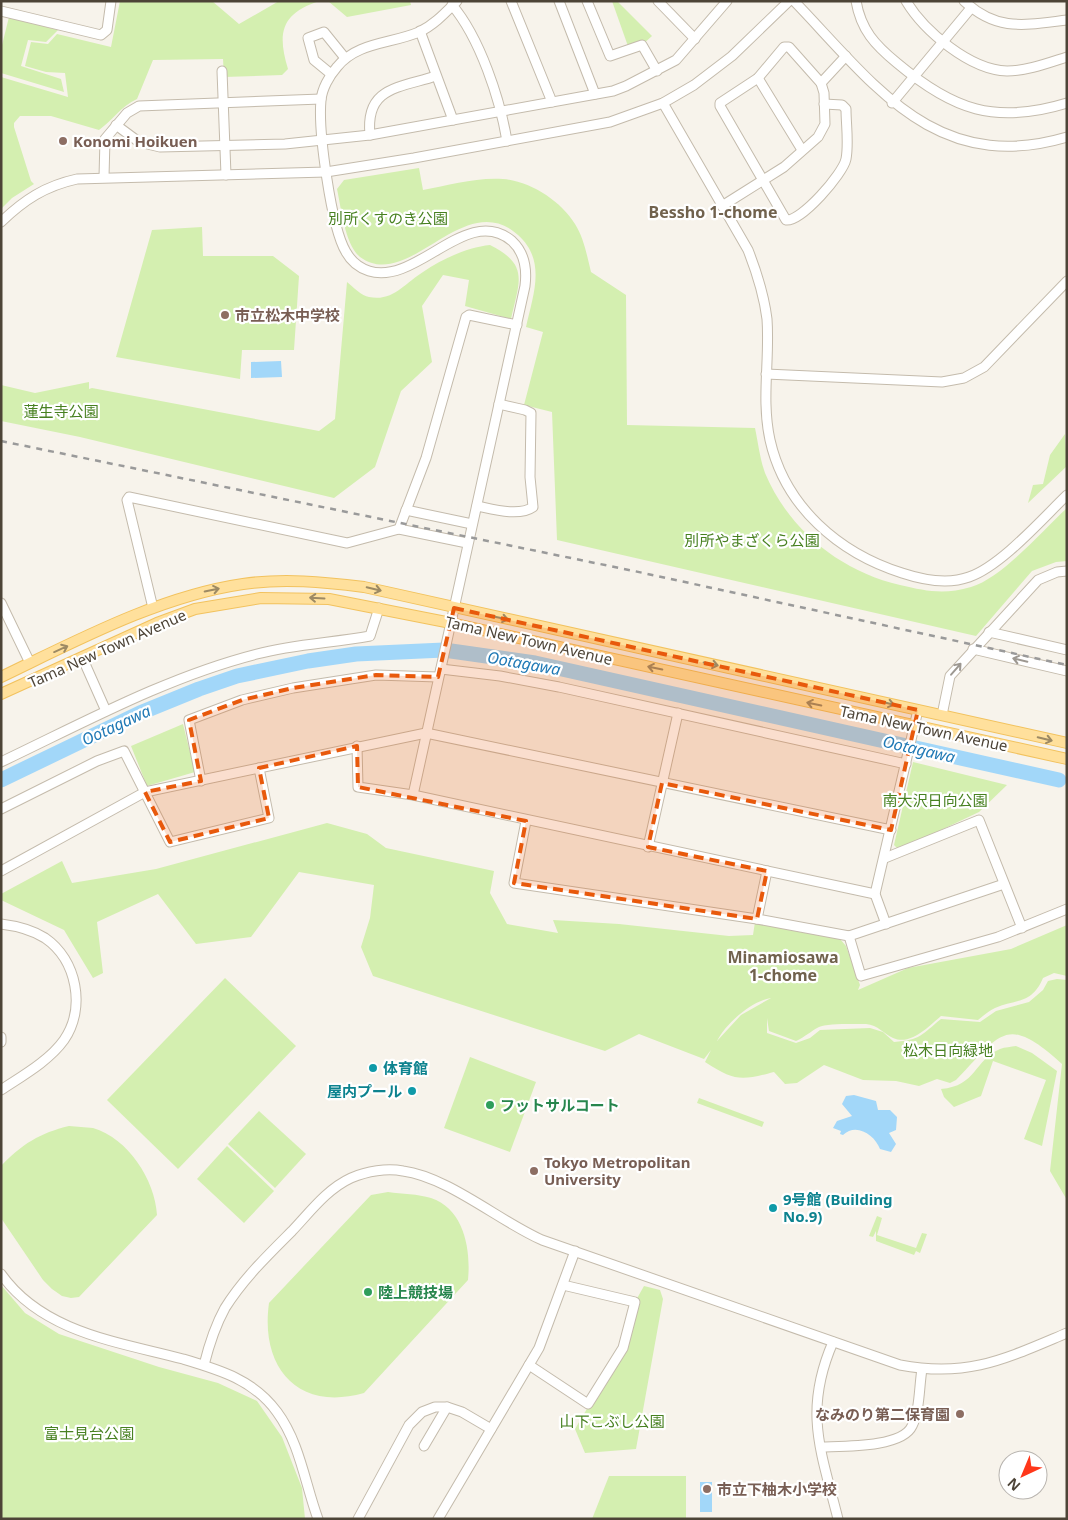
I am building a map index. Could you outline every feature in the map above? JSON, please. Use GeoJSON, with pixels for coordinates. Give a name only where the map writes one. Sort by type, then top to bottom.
{"type":"FeatureCollection","features":[{"type":"Feature","properties":{"kind":"main road","name":"Tama New Town Avenue"},"geometry":{"type":"LineString","coordinates":[[1,676],[153,608],[206,591],[243,584],[286,581],[364,587],[1067,743]]}},
{"type":"Feature","properties":{"kind":"main road","name":"Tama New Town Avenue"},"geometry":{"type":"LineString","coordinates":[[1,694],[157,623],[195,609],[261,598],[329,599],[451,623],[1067,759]]}},
{"type":"Feature","properties":{"kind":"street"},"geometry":{"type":"LineString","coordinates":[[1,11],[101,35],[107,30],[111,1]]}},
{"type":"Feature","properties":{"kind":"street"},"geometry":{"type":"LineString","coordinates":[[511,1],[552,102]]}},
{"type":"Feature","properties":{"kind":"street"},"geometry":{"type":"LineString","coordinates":[[559,1],[595,94]]}},
{"type":"Feature","properties":{"kind":"street"},"geometry":{"type":"LineString","coordinates":[[587,1],[610,56],[642,45],[657,71]]}},
{"type":"Feature","properties":{"kind":"street"},"geometry":{"type":"LineString","coordinates":[[658,1],[695,40]]}},
{"type":"Feature","properties":{"kind":"street"},"geometry":{"type":"LineString","coordinates":[[1,222],[23,201],[48,187],[77,179],[326,172],[610,122],[663,103],[694,85],[726,62],[789,1]]}},
{"type":"Feature","properties":{"kind":"street"},"geometry":{"type":"LineString","coordinates":[[794,1],[892,102],[930,127],[979,143],[1030,144],[1067,137]]}},
{"type":"Feature","properties":{"kind":"street"},"geometry":{"type":"LineString","coordinates":[[856,1],[859,17],[868,36],[932,91],[981,111],[1013,114],[1043,110],[1067,104]]}},
{"type":"Feature","properties":{"kind":"street"},"geometry":{"type":"LineString","coordinates":[[906,1],[916,15],[943,42],[962,56],[988,67],[1006,71],[1026,68],[1067,57]]}},
{"type":"Feature","properties":{"kind":"street"},"geometry":{"type":"LineString","coordinates":[[964,1],[971,8],[995,22],[1005,25],[1027,25],[1067,20]]}},
{"type":"Feature","properties":{"kind":"street"},"geometry":{"type":"LineString","coordinates":[[116,125],[130,137],[148,146],[225,145],[323,140],[370,135],[595,94],[626,86],[676,60],[695,40],[725,2]]}},
{"type":"Feature","properties":{"kind":"street"},"geometry":{"type":"LineString","coordinates":[[413,796],[517,325],[526,274],[521,252],[511,240],[496,232],[473,233],[394,271],[378,273],[355,263],[344,249],[337,227],[326,172],[321,99],[331,74],[345,58],[364,47],[420,31],[433,23],[455,3],[470,28],[501,111],[508,141]]}},
{"type":"Feature","properties":{"kind":"street"},"geometry":{"type":"LineString","coordinates":[[892,102],[971,8]]}},
{"type":"Feature","properties":{"kind":"street"},"geometry":{"type":"LineString","coordinates":[[420,31],[452,120]]}},
{"type":"Feature","properties":{"kind":"street"},"geometry":{"type":"LineString","coordinates":[[331,74],[314,60],[308,38],[324,32],[345,58]]}},
{"type":"Feature","properties":{"kind":"street"},"geometry":{"type":"LineString","coordinates":[[722,206],[763,182],[784,167],[821,133],[825,124],[821,82],[789,47],[784,47],[758,78],[720,103],[763,182],[786,220],[790,221],[800,215],[838,175],[846,160],[846,109],[842,105],[824,104]]}},
{"type":"Feature","properties":{"kind":"street"},"geometry":{"type":"LineString","coordinates":[[821,82],[846,56]]}},
{"type":"Feature","properties":{"kind":"street"},"geometry":{"type":"LineString","coordinates":[[222,71],[226,175]]}},
{"type":"Feature","properties":{"kind":"street"},"geometry":{"type":"LineString","coordinates":[[370,135],[371,108],[382,94],[436,76]]}},
{"type":"Feature","properties":{"kind":"street"},"geometry":{"type":"LineString","coordinates":[[758,78],[802,150]]}},
{"type":"Feature","properties":{"kind":"street"},"geometry":{"type":"LineString","coordinates":[[104,177],[105,139],[133,108],[144,104],[321,99]]}},
{"type":"Feature","properties":{"kind":"street"},"geometry":{"type":"LineString","coordinates":[[663,103],[748,250],[762,293],[767,321],[765,410],[770,440],[790,488],[808,514],[826,532],[852,552],[877,565],[930,580],[955,580],[969,577],[988,567],[1067,495]]}},
{"type":"Feature","properties":{"kind":"street"},"geometry":{"type":"LineString","coordinates":[[766,374],[942,382],[964,378],[992,360],[1067,281]]}},
{"type":"Feature","properties":{"kind":"street"},"geometry":{"type":"LineString","coordinates":[[399,529],[426,458],[466,317],[469,315],[517,325]]}},
{"type":"Feature","properties":{"kind":"street"},"geometry":{"type":"LineString","coordinates":[[477,506],[505,511],[526,510],[533,507],[530,477],[532,414],[525,410],[499,404]]}},
{"type":"Feature","properties":{"kind":"street"},"geometry":{"type":"LineString","coordinates":[[153,608],[126,500],[129,497],[347,543],[399,529],[468,543]]}},
{"type":"Feature","properties":{"kind":"street"},"geometry":{"type":"LineString","coordinates":[[406,510],[472,524]]}},
{"type":"Feature","properties":{"kind":"street"},"geometry":{"type":"LineString","coordinates":[[942,715],[950,676],[973,649],[1038,580],[1057,572],[1067,571]]}},
{"type":"Feature","properties":{"kind":"street"},"geometry":{"type":"LineString","coordinates":[[1,603],[30,663]]}},
{"type":"Feature","properties":{"kind":"street"},"geometry":{"type":"LineString","coordinates":[[1,762],[106,711],[181,678],[234,660],[306,644],[370,636],[380,608]]}},
{"type":"Feature","properties":{"kind":"street"},"geometry":{"type":"LineString","coordinates":[[989,632],[1067,650]]}},
{"type":"Feature","properties":{"kind":"street"},"geometry":{"type":"LineString","coordinates":[[973,649],[1067,671]]}},
{"type":"Feature","properties":{"kind":"street"},"geometry":{"type":"LineString","coordinates":[[82,658],[106,711]]}},
{"type":"Feature","properties":{"kind":"street"},"geometry":{"type":"LineString","coordinates":[[201,781],[189,720],[242,700],[292,688],[376,675],[440,669],[526,680],[678,714],[907,761]]}},
{"type":"Feature","properties":{"kind":"street"},"geometry":{"type":"LineString","coordinates":[[886,924],[875,894],[885,858],[918,710]]}},
{"type":"Feature","properties":{"kind":"street"},"geometry":{"type":"LineString","coordinates":[[648,846],[678,714]]}},
{"type":"Feature","properties":{"kind":"street"},"geometry":{"type":"LineString","coordinates":[[1,871],[145,792],[426,733],[891,830]]}},
{"type":"Feature","properties":{"kind":"street"},"geometry":{"type":"LineString","coordinates":[[357,746],[358,787],[413,796],[875,894]]}},
{"type":"Feature","properties":{"kind":"street"},"geometry":{"type":"LineString","coordinates":[[1,809],[96,761],[124,751],[170,842],[270,818],[260,768]]}},
{"type":"Feature","properties":{"kind":"street"},"geometry":{"type":"LineString","coordinates":[[885,858],[979,820],[1022,928]]}},
{"type":"Feature","properties":{"kind":"street"},"geometry":{"type":"LineString","coordinates":[[526,821],[514,883],[757,919],[849,936],[1004,884]]}},
{"type":"Feature","properties":{"kind":"street"},"geometry":{"type":"LineString","coordinates":[[757,919],[767,871]]}},
{"type":"Feature","properties":{"kind":"street"},"geometry":{"type":"LineString","coordinates":[[849,936],[861,976],[1022,928],[1067,909]]}},
{"type":"Feature","properties":{"kind":"street"},"geometry":{"type":"LineString","coordinates":[[1,924],[28,930],[46,939],[54,946],[71,972],[76,989],[76,1002],[70,1029],[57,1048],[1,1090]]}},
{"type":"Feature","properties":{"kind":"street"},"geometry":{"type":"LineString","coordinates":[[1,1037],[1,1042]]}},
{"type":"Feature","properties":{"kind":"street"},"geometry":{"type":"LineString","coordinates":[[204,1365],[220,1318],[249,1276],[326,1195],[342,1183],[364,1173],[402,1170],[423,1175],[524,1232],[880,1360],[922,1369],[952,1370],[986,1365],[1067,1333]]}},
{"type":"Feature","properties":{"kind":"street"},"geometry":{"type":"LineString","coordinates":[[438,1519],[529,1365],[547,1330],[575,1251]]}},
{"type":"Feature","properties":{"kind":"street"},"geometry":{"type":"LineString","coordinates":[[1,1274],[22,1298],[60,1324],[204,1365],[246,1382],[276,1410],[290,1433],[318,1519]]}},
{"type":"Feature","properties":{"kind":"street"},"geometry":{"type":"LineString","coordinates":[[529,1365],[588,1404],[623,1348],[635,1302],[563,1285]]}},
{"type":"Feature","properties":{"kind":"street"},"geometry":{"type":"LineString","coordinates":[[834,1342],[828,1355],[816,1401],[816,1427],[838,1519]]}},
{"type":"Feature","properties":{"kind":"street"},"geometry":{"type":"LineString","coordinates":[[821,1447],[882,1442],[906,1435],[913,1426],[916,1416],[922,1369]]}},
{"type":"Feature","properties":{"kind":"street"},"geometry":{"type":"LineString","coordinates":[[358,1519],[415,1418],[428,1409],[447,1407],[462,1412],[491,1429]]}},
{"type":"Feature","properties":{"kind":"street"},"geometry":{"type":"LineString","coordinates":[[424,1446],[447,1407]]}},
{"type":"Feature","properties":{"kind":"highlighted area"},"geometry":{"type":"Polygon","coordinates":[[[454,608],[918,710],[891,830],[662,783],[648,847],[767,871],[757,919],[514,883],[526,821],[358,787],[357,746],[259,768],[269,818],[170,842],[145,792],[201,781],[189,720],[242,700],[293,688],[376,675],[438,677],[454,608]]]}},
{"type":"Feature","properties":{"kind":"green space"},"geometry":{"type":"Polygon","coordinates":[[[120,1],[212,1],[239,24],[279,1],[320,1],[297,12],[285,26],[283,45],[288,69],[282,75],[224,77],[223,59],[153,60],[137,99],[126,105],[99,130],[51,116],[20,116],[14,123],[14,127],[31,181],[34,184],[12,198],[1,209],[1,77],[68,97],[65,73],[46,72],[25,66],[31,42],[48,44],[57,34],[111,47],[120,1]]]}},
{"type":"Feature","properties":{"kind":"green space"},"geometry":{"type":"Polygon","coordinates":[[[328,1],[410,1],[411,5],[347,17],[328,1]]]}},
{"type":"Feature","properties":{"kind":"green space"},"geometry":{"type":"Polygon","coordinates":[[[612,1],[617,1],[652,36],[642,45],[629,49],[612,1]]]}},
{"type":"Feature","properties":{"kind":"green space"},"geometry":{"type":"Polygon","coordinates":[[[9,17],[58,30],[46,42],[28,40],[21,66],[61,79],[64,92],[1,73],[1,49],[9,17]]]}},
{"type":"Feature","properties":{"kind":"green space"},"geometry":{"type":"Polygon","coordinates":[[[419,168],[423,190],[473,180],[503,179],[534,188],[562,208],[581,235],[591,272],[626,295],[627,425],[755,428],[763,468],[775,494],[802,530],[837,558],[857,570],[878,579],[918,589],[952,591],[971,587],[996,574],[1021,553],[1067,508],[1067,561],[1056,562],[1032,571],[976,636],[557,540],[552,412],[524,405],[543,332],[526,327],[536,279],[535,267],[527,245],[518,235],[498,223],[477,223],[457,230],[398,262],[379,264],[360,257],[347,235],[337,189],[344,180],[419,168]]]}},
{"type":"Feature","properties":{"kind":"green space"},"geometry":{"type":"Polygon","coordinates":[[[202,227],[203,256],[273,256],[299,276],[294,350],[242,350],[240,379],[116,357],[152,230],[202,227]]]}},
{"type":"Feature","properties":{"kind":"green space","name":"蓮生寺公園"},"geometry":{"type":"Polygon","coordinates":[[[490,245],[503,252],[516,267],[518,285],[511,319],[465,306],[469,280],[443,275],[422,306],[432,362],[401,391],[375,467],[334,498],[80,437],[1,421],[1,385],[35,393],[89,382],[89,389],[92,388],[319,431],[335,419],[347,282],[366,296],[385,297],[447,258],[473,248],[490,245]]]}},
{"type":"Feature","properties":{"kind":"green space"},"geometry":{"type":"Polygon","coordinates":[[[1065,434],[1067,466],[1028,503],[1033,485],[1043,484],[1050,455],[1065,434]]]}},
{"type":"Feature","properties":{"kind":"green space"},"geometry":{"type":"Polygon","coordinates":[[[183,724],[195,772],[147,786],[131,746],[183,724]]]}},
{"type":"Feature","properties":{"kind":"green space","name":"南大沢日向公園"},"geometry":{"type":"Polygon","coordinates":[[[913,762],[1007,785],[979,812],[899,850],[894,845],[913,762]]]}},
{"type":"Feature","properties":{"kind":"green space","name":"松木日向緑地"},"geometry":{"type":"Polygon","coordinates":[[[327,823],[367,834],[386,848],[494,871],[490,893],[507,924],[558,933],[553,920],[619,924],[729,936],[753,935],[755,922],[840,939],[846,946],[860,985],[858,990],[908,968],[1011,949],[1067,925],[1067,976],[1054,973],[1043,978],[1039,986],[1029,997],[995,1008],[978,1020],[941,1016],[919,1034],[900,1040],[870,1025],[849,1024],[819,1027],[796,1041],[769,1031],[767,1018],[767,1033],[796,1043],[810,1038],[820,1030],[870,1028],[883,1032],[894,1042],[910,1040],[920,1036],[941,1019],[980,1022],[996,1011],[1029,1002],[1043,990],[1048,981],[1057,979],[1067,980],[1067,1200],[1050,1171],[1062,1064],[1043,1048],[1028,1039],[1016,1035],[1005,1036],[995,1041],[956,1080],[950,1083],[937,1079],[919,1086],[896,1081],[863,1080],[824,1065],[797,1083],[785,1084],[774,1072],[738,1078],[724,1073],[705,1062],[711,1050],[704,1059],[639,1034],[605,1051],[373,976],[361,947],[370,918],[374,885],[299,872],[251,937],[196,944],[158,894],[97,922],[103,973],[93,978],[64,930],[1,900],[1,894],[62,861],[72,883],[156,869],[327,823]],[[771,998],[756,1003],[740,1014],[717,1041],[741,1015],[771,998]]]}},
{"type":"Feature","properties":{"kind":"green space"},"geometry":{"type":"Polygon","coordinates":[[[225,978],[296,1046],[178,1169],[107,1100],[225,978]]]}},
{"type":"Feature","properties":{"kind":"green space"},"geometry":{"type":"Polygon","coordinates":[[[1016,1046],[1032,1053],[1057,1071],[1042,1146],[1024,1139],[1046,1080],[993,1061],[981,1096],[954,1107],[944,1097],[941,1089],[962,1083],[991,1054],[1002,1048],[1016,1046]]]}},
{"type":"Feature","properties":{"kind":"green space","name":"フットサルコート"},"geometry":{"type":"Polygon","coordinates":[[[470,1057],[536,1082],[510,1152],[444,1128],[470,1057]]]}},
{"type":"Feature","properties":{"kind":"green space"},"geometry":{"type":"Polygon","coordinates":[[[699,1098],[764,1122],[762,1127],[697,1103],[699,1098]]]}},
{"type":"Feature","properties":{"kind":"green space"},"geometry":{"type":"Polygon","coordinates":[[[259,1111],[306,1154],[275,1188],[228,1144],[259,1111]]]}},
{"type":"Feature","properties":{"kind":"green space"},"geometry":{"type":"Polygon","coordinates":[[[69,1126],[93,1128],[106,1133],[128,1151],[137,1162],[151,1188],[157,1215],[79,1297],[71,1298],[62,1296],[43,1280],[1,1218],[1,1166],[16,1151],[32,1140],[69,1126]]]}},
{"type":"Feature","properties":{"kind":"green space"},"geometry":{"type":"Polygon","coordinates":[[[227,1146],[274,1191],[244,1223],[197,1179],[227,1146]]]}},
{"type":"Feature","properties":{"kind":"green space","name":"陸上競技場"},"geometry":{"type":"Polygon","coordinates":[[[388,1192],[431,1198],[442,1203],[451,1211],[458,1221],[466,1243],[469,1268],[468,1280],[364,1393],[340,1397],[320,1396],[302,1390],[288,1379],[277,1365],[271,1347],[268,1326],[269,1303],[371,1195],[388,1192]]]}},
{"type":"Feature","properties":{"kind":"green space"},"geometry":{"type":"Polygon","coordinates":[[[877,1216],[882,1218],[877,1235],[916,1248],[922,1233],[927,1234],[920,1253],[916,1251],[914,1255],[876,1241],[876,1231],[873,1237],[869,1236],[877,1216]]]}},
{"type":"Feature","properties":{"kind":"green space","name":"富士見台公園"},"geometry":{"type":"Polygon","coordinates":[[[1,1285],[25,1313],[59,1334],[159,1367],[218,1383],[257,1401],[282,1437],[302,1488],[305,1519],[1,1519],[1,1285]]]}},
{"type":"Feature","properties":{"kind":"green space","name":"山下こぶし公園"},"geometry":{"type":"Polygon","coordinates":[[[644,1286],[660,1290],[663,1299],[636,1449],[585,1453],[575,1429],[623,1348],[635,1302],[644,1286]]]}},
{"type":"Feature","properties":{"kind":"green space"},"geometry":{"type":"Polygon","coordinates":[[[609,1476],[686,1476],[686,1519],[592,1519],[609,1476]]]}},
{"type":"Feature","properties":{"kind":"water"},"geometry":{"type":"Polygon","coordinates":[[[281,361],[282,377],[251,378],[251,362],[281,361]]]}},
{"type":"Feature","properties":{"kind":"water"},"geometry":{"type":"Polygon","coordinates":[[[854,1095],[876,1101],[878,1110],[890,1110],[897,1117],[896,1130],[889,1133],[896,1144],[891,1152],[880,1149],[874,1139],[864,1132],[854,1130],[848,1131],[843,1135],[840,1134],[841,1131],[833,1128],[837,1121],[852,1116],[842,1104],[846,1096],[854,1095]]]}},
{"type":"Feature","properties":{"kind":"water"},"geometry":{"type":"Polygon","coordinates":[[[700,1482],[712,1482],[712,1512],[700,1512],[700,1482]]]}},
{"type":"Feature","properties":{"kind":"waterway","name":"Ootagawa"},"geometry":{"type":"LineString","coordinates":[[1,780],[140,713],[237,676],[308,661],[356,654],[444,650],[535,663],[1059,780]]}},
{"type":"Feature","properties":{"kind":"railway"},"geometry":{"type":"LineString","coordinates":[[1,441],[634,571],[1067,665]]}},
{"type":"Feature","properties":{"kind":"place","name":"Konomi Hoikuen"},"geometry":{"type":"Point","coordinates":[63,141]}},
{"type":"Feature","properties":{"kind":"place","name":"市立松木中学校"},"geometry":{"type":"Point","coordinates":[225,315]}},
{"type":"Feature","properties":{"kind":"place","name":"体育館"},"geometry":{"type":"Point","coordinates":[373,1068]}},
{"type":"Feature","properties":{"kind":"place","name":"屋内プール"},"geometry":{"type":"Point","coordinates":[412,1091]}},
{"type":"Feature","properties":{"kind":"place","name":"フットサルコート"},"geometry":{"type":"Point","coordinates":[490,1105]}},
{"type":"Feature","properties":{"kind":"place","name":"Tokyo Metropolitan University"},"geometry":{"type":"Point","coordinates":[534,1171]}},
{"type":"Feature","properties":{"kind":"place","name":"9号館 (Building No.9)"},"geometry":{"type":"Point","coordinates":[773,1208]}},
{"type":"Feature","properties":{"kind":"place","name":"陸上競技場"},"geometry":{"type":"Point","coordinates":[368,1292]}},
{"type":"Feature","properties":{"kind":"place","name":"なみのり第二保育園"},"geometry":{"type":"Point","coordinates":[960,1414]}},
{"type":"Feature","properties":{"kind":"place","name":"市立下柚木小学校"},"geometry":{"type":"Point","coordinates":[707,1489]}},
{"type":"Feature","properties":{"kind":"district","name":"Bessho 1-chome"},"geometry":{"type":"Point","coordinates":[713,212]}},
{"type":"Feature","properties":{"kind":"district","name":"Minamiosawa 1-chome"},"geometry":{"type":"Point","coordinates":[783,966]}},
{"type":"Feature","properties":{"kind":"park label","name":"別所くすのき公園"},"geometry":{"type":"Point","coordinates":[388,218]}},
{"type":"Feature","properties":{"kind":"park label","name":"別所やまざくら公園"},"geometry":{"type":"Point","coordinates":[752,540]}}]}
